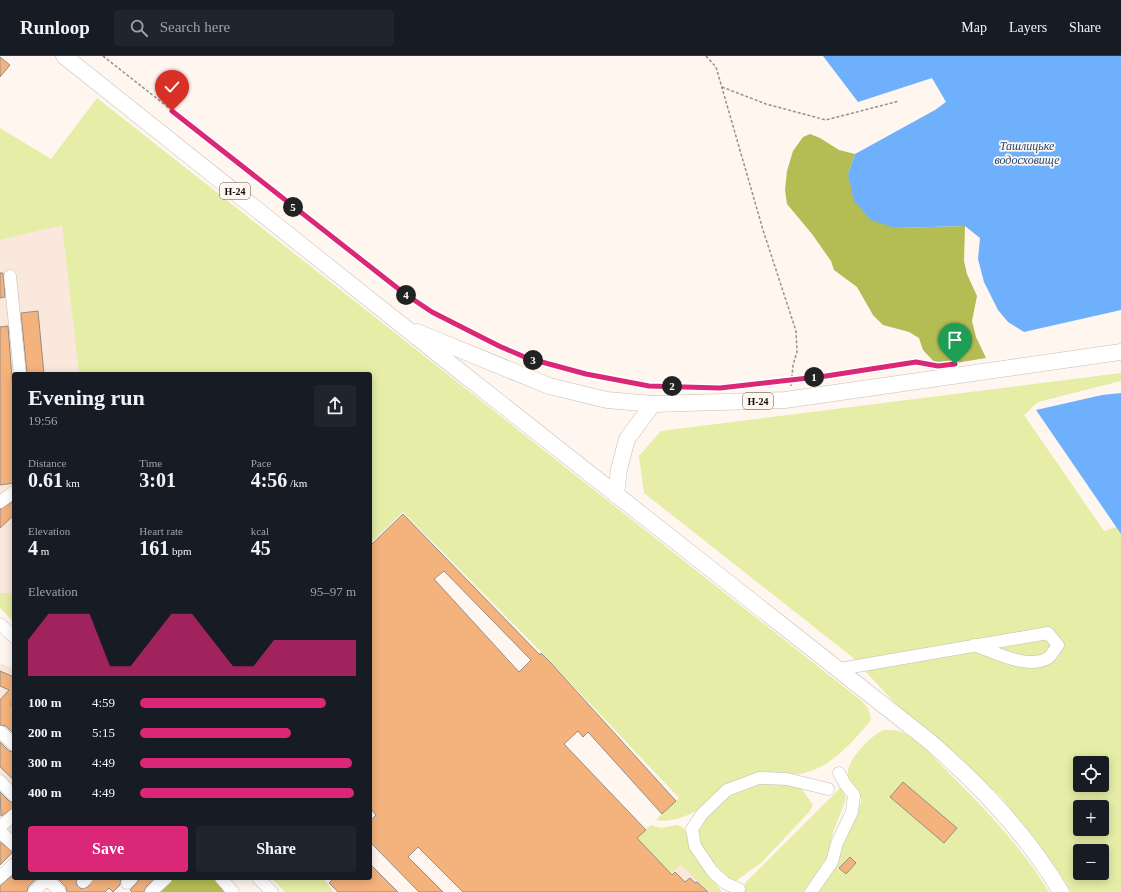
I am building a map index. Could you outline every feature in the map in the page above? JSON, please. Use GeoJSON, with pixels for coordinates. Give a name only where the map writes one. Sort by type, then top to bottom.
{"type":"FeatureCollection","features":[{"type":"Feature","properties":{"kind":"main road","name":"Н-24"},"geometry":{"type":"LineString","coordinates":[[64,56],[404,327],[549,386],[602,399],[653,404],[790,400],[1121,352]]}},
{"type":"Feature","properties":{"kind":"main road"},"geometry":{"type":"LineString","coordinates":[[404,327],[929,741],[984,791],[1006,814],[1061,892]]}},
{"type":"Feature","properties":{"kind":"main road"},"geometry":{"type":"LineString","coordinates":[[616,495],[619,469],[627,439],[653,404]]}},
{"type":"Feature","properties":{"kind":"street"},"geometry":{"type":"LineString","coordinates":[[10,276],[20,372]]}},
{"type":"Feature","properties":{"kind":"street"},"geometry":{"type":"LineString","coordinates":[[0,502],[12,493]]}},
{"type":"Feature","properties":{"kind":"street"},"geometry":{"type":"LineString","coordinates":[[0,624],[12,635]]}},
{"type":"Feature","properties":{"kind":"street"},"geometry":{"type":"LineString","coordinates":[[840,670],[974,645],[1048,633],[1058,645],[1050,657],[1036,663],[1016,659],[974,645]]}},
{"type":"Feature","properties":{"kind":"street"},"geometry":{"type":"LineString","coordinates":[[1,732],[12,743]]}},
{"type":"Feature","properties":{"kind":"street"},"geometry":{"type":"LineString","coordinates":[[811,892],[832,862],[837,843],[852,812],[854,795],[844,784],[839,773]]}},
{"type":"Feature","properties":{"kind":"street"},"geometry":{"type":"LineString","coordinates":[[740,889],[725,883],[712,871],[695,846],[692,829],[702,814],[727,790],[759,778],[787,779],[828,789]]}},
{"type":"Feature","properties":{"kind":"street"},"geometry":{"type":"LineString","coordinates":[[0,781],[12,794]]}},
{"type":"Feature","properties":{"kind":"street"},"geometry":{"type":"LineString","coordinates":[[0,827],[12,817]]}},
{"type":"Feature","properties":{"kind":"street"},"geometry":{"type":"LineString","coordinates":[[0,830],[12,843]]}},
{"type":"Feature","properties":{"kind":"street"},"geometry":{"type":"LineString","coordinates":[[0,877],[12,866]]}},
{"type":"Feature","properties":{"kind":"street"},"geometry":{"type":"LineString","coordinates":[[34,892],[46,880]]}},
{"type":"Feature","properties":{"kind":"street"},"geometry":{"type":"LineString","coordinates":[[48,880],[60,892]]}},
{"type":"Feature","properties":{"kind":"street"},"geometry":{"type":"LineString","coordinates":[[151,892],[163,880]]}},
{"type":"Feature","properties":{"kind":"street"},"geometry":{"type":"LineString","coordinates":[[223,880],[233,892]]}},
{"type":"Feature","properties":{"kind":"street"},"geometry":{"type":"LineString","coordinates":[[260,880],[272,892]]}},
{"type":"Feature","properties":{"kind":"path"},"geometry":{"type":"LineString","coordinates":[[103,56],[405,294],[432,312],[499,346],[534,360],[586,374],[649,386],[720,388],[792,380],[916,362],[938,366]]}},
{"type":"Feature","properties":{"kind":"path"},"geometry":{"type":"LineString","coordinates":[[706,56],[716,67],[763,230],[796,331],[797,352],[790,400]]}},
{"type":"Feature","properties":{"kind":"path"},"geometry":{"type":"LineString","coordinates":[[722,87],[766,104],[826,120],[899,101]]}},
{"type":"Feature","properties":{"kind":"shaded area"},"geometry":{"type":"Polygon","coordinates":[[[62,224],[79,372],[12,372],[12,593],[0,593],[0,240],[62,224]]]}},
{"type":"Feature","properties":{"kind":"shaded area"},"geometry":{"type":"Polygon","coordinates":[[[0,663],[12,668],[12,838],[0,826],[0,663]]]}},
{"type":"Feature","properties":{"kind":"shaded area"},"geometry":{"type":"Polygon","coordinates":[[[681,865],[709,892],[653,892],[681,865]]]}},
{"type":"Feature","properties":{"kind":"green space"},"geometry":{"type":"Polygon","coordinates":[[[97,98],[858,698],[870,713],[871,720],[843,750],[831,761],[819,768],[798,774],[762,776],[750,781],[695,812],[668,821],[656,820],[679,798],[547,658],[403,512],[372,542],[372,372],[79,372],[62,225],[0,240],[0,128],[51,159],[97,98]]]}},
{"type":"Feature","properties":{"kind":"green space"},"geometry":{"type":"Polygon","coordinates":[[[810,134],[820,138],[839,150],[855,154],[848,175],[895,228],[965,226],[964,261],[967,274],[977,296],[972,321],[976,337],[986,358],[938,366],[923,350],[919,338],[909,332],[883,325],[873,315],[857,287],[834,270],[831,261],[812,234],[787,204],[785,190],[787,171],[793,151],[803,137],[810,134]]]}},
{"type":"Feature","properties":{"kind":"green space"},"geometry":{"type":"Polygon","coordinates":[[[1121,373],[1121,381],[1038,402],[1024,415],[1104,531],[1116,527],[1121,534],[1121,892],[1071,892],[1058,871],[1001,797],[894,702],[851,656],[644,493],[639,456],[661,431],[1121,373]]]}},
{"type":"Feature","properties":{"kind":"green space"},"geometry":{"type":"Polygon","coordinates":[[[0,593],[12,593],[12,620],[0,608],[0,593]]]}},
{"type":"Feature","properties":{"kind":"green space"},"geometry":{"type":"Polygon","coordinates":[[[884,730],[895,730],[908,735],[931,754],[1014,843],[1049,892],[817,892],[861,802],[861,799],[851,784],[848,769],[855,755],[867,742],[884,730]]]}},
{"type":"Feature","properties":{"kind":"green space"},"geometry":{"type":"Polygon","coordinates":[[[758,782],[786,784],[801,788],[813,805],[809,812],[762,862],[733,883],[718,872],[698,840],[697,829],[712,809],[739,790],[758,782]]]}},
{"type":"Feature","properties":{"kind":"green space"},"geometry":{"type":"Polygon","coordinates":[[[841,787],[846,799],[833,832],[829,854],[804,892],[744,892],[745,883],[841,787]]]}},
{"type":"Feature","properties":{"kind":"green space"},"geometry":{"type":"Polygon","coordinates":[[[651,825],[661,828],[676,825],[682,827],[688,833],[702,865],[722,892],[709,892],[681,865],[671,874],[637,838],[651,825]]]}},
{"type":"Feature","properties":{"kind":"green space"},"geometry":{"type":"Polygon","coordinates":[[[167,880],[219,880],[227,892],[152,892],[167,880]]]}},
{"type":"Feature","properties":{"kind":"green space"},"geometry":{"type":"Polygon","coordinates":[[[273,880],[325,880],[334,892],[285,892],[273,880]]]}},
{"type":"Feature","properties":{"kind":"water","name":"Ташлицьке водосховище"},"geometry":{"type":"Polygon","coordinates":[[[823,56],[1121,56],[1121,310],[1024,332],[1008,322],[998,310],[984,282],[978,259],[980,238],[965,226],[895,228],[871,220],[854,201],[848,175],[855,154],[935,110],[946,102],[932,78],[858,102],[823,56]]]}},
{"type":"Feature","properties":{"kind":"water"},"geometry":{"type":"Polygon","coordinates":[[[1121,393],[1121,534],[1036,410],[1102,395],[1121,393]]]}},
{"type":"Feature","properties":{"kind":"building"},"geometry":{"type":"Polygon","coordinates":[[[0,57],[10,65],[0,77],[0,57]]]}},
{"type":"Feature","properties":{"kind":"building"},"geometry":{"type":"Polygon","coordinates":[[[0,273],[3,273],[5,297],[0,298],[0,273]]]}},
{"type":"Feature","properties":{"kind":"building"},"geometry":{"type":"Polygon","coordinates":[[[38,311],[44,372],[27,372],[21,313],[38,311]]]}},
{"type":"Feature","properties":{"kind":"building"},"geometry":{"type":"Polygon","coordinates":[[[8,326],[12,378],[12,483],[0,485],[0,327],[8,326]]]}},
{"type":"Feature","properties":{"kind":"building"},"geometry":{"type":"Polygon","coordinates":[[[12,502],[12,517],[0,528],[0,509],[12,502]]]}},
{"type":"Feature","properties":{"kind":"building"},"geometry":{"type":"Polygon","coordinates":[[[403,514],[540,655],[541,653],[550,662],[676,801],[662,814],[588,732],[583,737],[578,731],[564,744],[646,830],[637,838],[672,875],[675,872],[685,882],[690,878],[708,892],[463,892],[418,847],[408,857],[443,892],[419,892],[372,844],[372,819],[376,815],[372,810],[372,544],[403,514]],[[444,571],[434,579],[519,672],[531,660],[444,571]]]}},
{"type":"Feature","properties":{"kind":"building"},"geometry":{"type":"Polygon","coordinates":[[[0,671],[12,676],[12,702],[10,704],[12,706],[12,732],[6,726],[0,725],[0,700],[9,690],[0,686],[0,671]]]}},
{"type":"Feature","properties":{"kind":"building"},"geometry":{"type":"Polygon","coordinates":[[[0,742],[9,751],[12,752],[12,778],[0,767],[0,742]]]}},
{"type":"Feature","properties":{"kind":"building"},"geometry":{"type":"Polygon","coordinates":[[[903,782],[957,828],[944,843],[890,797],[903,782]]]}},
{"type":"Feature","properties":{"kind":"building"},"geometry":{"type":"Polygon","coordinates":[[[0,792],[12,802],[12,809],[1,816],[0,792]]]}},
{"type":"Feature","properties":{"kind":"building"},"geometry":{"type":"Polygon","coordinates":[[[0,842],[12,851],[12,853],[0,865],[0,842]]]}},
{"type":"Feature","properties":{"kind":"building"},"geometry":{"type":"Polygon","coordinates":[[[850,857],[856,863],[846,874],[839,868],[850,857]]]}},
{"type":"Feature","properties":{"kind":"building"},"geometry":{"type":"Polygon","coordinates":[[[372,866],[398,892],[338,892],[329,883],[332,880],[372,880],[372,866]]]}},
{"type":"Feature","properties":{"kind":"building"},"geometry":{"type":"Polygon","coordinates":[[[12,876],[12,880],[35,880],[28,887],[27,892],[0,892],[0,886],[12,876]]]}},
{"type":"Feature","properties":{"kind":"building"},"geometry":{"type":"Polygon","coordinates":[[[59,880],[77,880],[76,884],[81,889],[88,887],[93,880],[121,880],[120,885],[113,892],[109,888],[105,892],[67,892],[66,887],[59,880]]]}},
{"type":"Feature","properties":{"kind":"building"},"geometry":{"type":"Polygon","coordinates":[[[138,880],[153,880],[146,887],[144,892],[132,892],[130,890],[138,880]]]}},
{"type":"Feature","properties":{"kind":"route"},"geometry":{"type":"LineString","coordinates":[[172,111],[405,294],[432,312],[499,346],[527,358],[586,374],[649,386],[720,388],[826,376],[916,362],[938,366],[955,364]]}}]}
